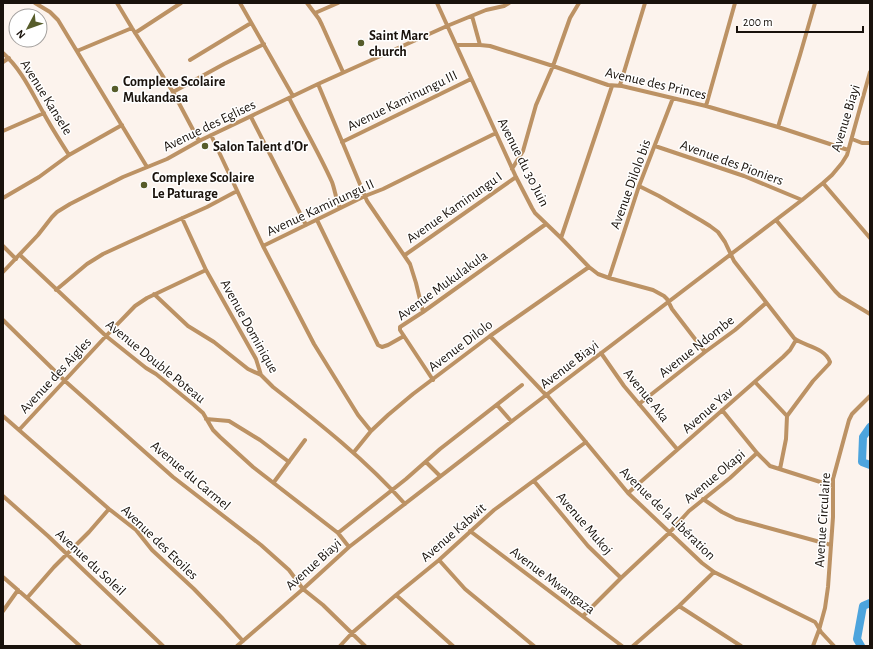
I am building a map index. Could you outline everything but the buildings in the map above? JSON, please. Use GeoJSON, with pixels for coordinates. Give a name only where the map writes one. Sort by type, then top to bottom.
{"type":"FeatureCollection","features":[{"type":"Feature","properties":{"kind":"street"},"geometry":{"type":"LineString","coordinates":[[35,3],[55,16],[147,167]]}},
{"type":"Feature","properties":{"kind":"street"},"geometry":{"type":"LineString","coordinates":[[117,3],[173,92],[199,141]]}},
{"type":"Feature","properties":{"kind":"street"},"geometry":{"type":"LineString","coordinates":[[135,33],[181,3]]}},
{"type":"Feature","properties":{"kind":"street"},"geometry":{"type":"LineString","coordinates":[[240,3],[264,44],[291,97],[333,184],[336,199],[340,208]]}},
{"type":"Feature","properties":{"kind":"street"},"geometry":{"type":"LineString","coordinates":[[307,3],[322,25],[343,72]]}},
{"type":"Feature","properties":{"kind":"street"},"geometry":{"type":"LineString","coordinates":[[315,13],[338,3]]}},
{"type":"Feature","properties":{"kind":"street","name":"Avenue du 30 Juin"},"geometry":{"type":"LineString","coordinates":[[437,3],[446,26],[457,46],[516,177],[538,217],[598,274],[653,290],[664,296],[672,309],[705,352]]}},
{"type":"Feature","properties":{"kind":"street"},"geometry":{"type":"LineString","coordinates":[[490,3],[492,8]]}},
{"type":"Feature","properties":{"kind":"street","name":"Avenue des Eglises"},"geometry":{"type":"LineString","coordinates":[[3,272],[38,235],[49,220],[57,212],[70,204],[343,72],[446,26],[509,3]]}},
{"type":"Feature","properties":{"kind":"street","name":"Avenue Kaminungu I"},"geometry":{"type":"LineString","coordinates":[[512,168],[518,161],[523,151],[536,105],[553,66],[570,18],[579,3]]}},
{"type":"Feature","properties":{"kind":"street"},"geometry":{"type":"LineString","coordinates":[[620,85],[645,3]]}},
{"type":"Feature","properties":{"kind":"street"},"geometry":{"type":"LineString","coordinates":[[706,106],[735,3]]}},
{"type":"Feature","properties":{"kind":"street"},"geometry":{"type":"LineString","coordinates":[[778,128],[815,3]]}},
{"type":"Feature","properties":{"kind":"street"},"geometry":{"type":"LineString","coordinates":[[472,16],[480,45]]}},
{"type":"Feature","properties":{"kind":"street"},"geometry":{"type":"LineString","coordinates":[[190,60],[251,24]]}},
{"type":"Feature","properties":{"kind":"street"},"geometry":{"type":"LineString","coordinates":[[77,51],[132,28]]}},
{"type":"Feature","properties":{"kind":"street"},"geometry":{"type":"LineString","coordinates":[[173,92],[264,44]]}},
{"type":"Feature","properties":{"kind":"street","name":"Avenue des Princes"},"geometry":{"type":"LineString","coordinates":[[457,46],[490,46],[612,86],[620,85],[706,106],[848,150]]}},
{"type":"Feature","properties":{"kind":"street","name":"Avenue Kansele"},"geometry":{"type":"LineString","coordinates":[[3,53],[9,58],[24,77],[69,155]]}},
{"type":"Feature","properties":{"kind":"street"},"geometry":{"type":"LineString","coordinates":[[3,62],[9,58]]}},
{"type":"Feature","properties":{"kind":"street","name":"Avenue Biayi"},"geometry":{"type":"LineString","coordinates":[[237,646],[304,589],[349,547],[546,394],[731,255],[823,183],[845,159],[852,139],[870,72]]}},
{"type":"Feature","properties":{"kind":"street","name":"Avenue Kaminungu III"},"geometry":{"type":"LineString","coordinates":[[342,142],[471,78]]}},
{"type":"Feature","properties":{"kind":"street"},"geometry":{"type":"LineString","coordinates":[[318,84],[365,196],[405,255],[412,269],[423,312]]}},
{"type":"Feature","properties":{"kind":"street"},"geometry":{"type":"LineString","coordinates":[[561,238],[612,86]]}},
{"type":"Feature","properties":{"kind":"street","name":"Avenue Dilolo bis"},"geometry":{"type":"LineString","coordinates":[[609,278],[639,186],[673,98]]}},
{"type":"Feature","properties":{"kind":"street"},"geometry":{"type":"LineString","coordinates":[[3,131],[44,113]]}},
{"type":"Feature","properties":{"kind":"street"},"geometry":{"type":"LineString","coordinates":[[250,117],[306,225]]}},
{"type":"Feature","properties":{"kind":"street"},"geometry":{"type":"LineString","coordinates":[[3,198],[39,177],[69,155],[122,125]]}},
{"type":"Feature","properties":{"kind":"street","name":"Avenue Kaminungu II"},"geometry":{"type":"LineString","coordinates":[[211,135],[262,246],[365,196],[400,181],[496,133]]}},
{"type":"Feature","properties":{"kind":"street"},"geometry":{"type":"LineString","coordinates":[[852,139],[862,143],[870,143]]}},
{"type":"Feature","properties":{"kind":"street","name":"Avenue des Pioniers"},"geometry":{"type":"LineString","coordinates":[[655,146],[744,176],[802,200]]}},
{"type":"Feature","properties":{"kind":"street","name":"Avenue Kaminungu I"},"geometry":{"type":"LineString","coordinates":[[405,255],[516,177]]}},
{"type":"Feature","properties":{"kind":"street"},"geometry":{"type":"LineString","coordinates":[[823,183],[870,238]]}},
{"type":"Feature","properties":{"kind":"street"},"geometry":{"type":"LineString","coordinates":[[639,186],[710,226],[723,238],[734,261],[796,340],[818,350],[829,358],[830,362],[813,381],[787,416],[786,440],[780,469]]}},
{"type":"Feature","properties":{"kind":"street"},"geometry":{"type":"LineString","coordinates":[[56,290],[87,264],[103,254],[207,207],[237,191]]}},
{"type":"Feature","properties":{"kind":"street","name":"Avenue Dominique"},"geometry":{"type":"LineString","coordinates":[[182,218],[206,270],[256,359],[261,375],[273,387],[354,452],[404,504]]}},
{"type":"Feature","properties":{"kind":"street"},"geometry":{"type":"LineString","coordinates":[[317,220],[378,345],[382,347],[388,345],[404,336]]}},
{"type":"Feature","properties":{"kind":"street"},"geometry":{"type":"LineString","coordinates":[[776,220],[840,296],[870,314]]}},
{"type":"Feature","properties":{"kind":"street","name":"Avenue Mukulakula"},"geometry":{"type":"LineString","coordinates":[[433,380],[400,330],[400,327],[546,224]]}},
{"type":"Feature","properties":{"kind":"street","name":"Avenue Double Poteau"},"geometry":{"type":"LineString","coordinates":[[3,246],[56,290],[106,336],[194,405],[203,413],[213,430],[220,437],[254,467],[338,533],[349,547]]}},
{"type":"Feature","properties":{"kind":"street"},"geometry":{"type":"LineString","coordinates":[[262,246],[314,344],[358,415],[371,431]]}},
{"type":"Feature","properties":{"kind":"street","name":"Avenue Dilolo"},"geometry":{"type":"LineString","coordinates":[[354,452],[371,431],[396,408],[490,336],[589,267]]}},
{"type":"Feature","properties":{"kind":"street","name":"Avenue des Aigles"},"geometry":{"type":"LineString","coordinates":[[19,430],[106,336],[136,306],[154,294],[206,270]]}},
{"type":"Feature","properties":{"kind":"street"},"geometry":{"type":"LineString","coordinates":[[154,294],[188,326],[214,342],[248,369],[261,375]]}},
{"type":"Feature","properties":{"kind":"street","name":"Avenue Ndombe"},"geometry":{"type":"LineString","coordinates":[[639,404],[735,330],[766,303]]}},
{"type":"Feature","properties":{"kind":"street","name":"Avenue du Carmel"},"geometry":{"type":"LineString","coordinates":[[3,320],[65,381],[173,477],[262,545],[289,570],[304,589],[323,605],[365,646]]}},
{"type":"Feature","properties":{"kind":"street","name":"Avenue de la Libération"},"geometry":{"type":"LineString","coordinates":[[490,336],[546,394],[628,493],[702,563],[714,572],[817,624],[819,630],[834,646]]}},
{"type":"Feature","properties":{"kind":"street","name":"Avenue Yav"},"geometry":{"type":"LineString","coordinates":[[628,493],[755,382],[790,350],[796,340]]}},
{"type":"Feature","properties":{"kind":"street","name":"Avenue Aka"},"geometry":{"type":"LineString","coordinates":[[601,353],[620,380],[677,449]]}},
{"type":"Feature","properties":{"kind":"street"},"geometry":{"type":"LineString","coordinates":[[755,382],[787,416]]}},
{"type":"Feature","properties":{"kind":"street"},"geometry":{"type":"LineString","coordinates":[[338,533],[440,449],[522,385]]}},
{"type":"Feature","properties":{"kind":"street","name":"Avenue Circulaire"},"geometry":{"type":"LineString","coordinates":[[813,646],[819,630],[826,602],[833,517],[833,476],[848,420],[870,396]]}},
{"type":"Feature","properties":{"kind":"street"},"geometry":{"type":"LineString","coordinates":[[497,405],[511,421]]}},
{"type":"Feature","properties":{"kind":"street"},"geometry":{"type":"LineString","coordinates":[[722,410],[757,453],[770,466],[833,486]]}},
{"type":"Feature","properties":{"kind":"street","name":"Avenue des Etoiles"},"geometry":{"type":"LineString","coordinates":[[3,416],[109,509],[136,530],[152,550],[194,589],[243,641]]}},
{"type":"Feature","properties":{"kind":"street"},"geometry":{"type":"LineString","coordinates":[[206,419],[228,421],[260,440],[289,462]]}},
{"type":"Feature","properties":{"kind":"street"},"geometry":{"type":"LineString","coordinates":[[274,482],[305,440]]}},
{"type":"Feature","properties":{"kind":"street","name":"Avenue Kabwit"},"geometry":{"type":"LineString","coordinates":[[340,646],[352,633],[396,594],[439,560],[504,502],[586,442]]}},
{"type":"Feature","properties":{"kind":"street","name":"Avenue Okapi"},"geometry":{"type":"LineString","coordinates":[[583,616],[621,578],[670,533],[683,517],[734,475],[757,453]]}},
{"type":"Feature","properties":{"kind":"street"},"geometry":{"type":"LineString","coordinates":[[426,462],[440,476]]}},
{"type":"Feature","properties":{"kind":"street","name":"Avenue Mukoj"},"geometry":{"type":"LineString","coordinates":[[534,480],[588,546],[621,578]]}},
{"type":"Feature","properties":{"kind":"street","name":"Avenue du Soleil"},"geometry":{"type":"LineString","coordinates":[[3,496],[67,554],[163,646]]}},
{"type":"Feature","properties":{"kind":"street"},"geometry":{"type":"LineString","coordinates":[[703,499],[722,512],[736,519],[831,545]]}},
{"type":"Feature","properties":{"kind":"street"},"geometry":{"type":"LineString","coordinates":[[27,598],[109,509]]}},
{"type":"Feature","properties":{"kind":"street","name":"Avenue Mwangaza"},"geometry":{"type":"LineString","coordinates":[[470,531],[622,646]]}},
{"type":"Feature","properties":{"kind":"street"},"geometry":{"type":"LineString","coordinates":[[439,560],[465,589],[502,618],[534,646]]}},
{"type":"Feature","properties":{"kind":"street"},"geometry":{"type":"LineString","coordinates":[[632,646],[714,572]]}},
{"type":"Feature","properties":{"kind":"street"},"geometry":{"type":"LineString","coordinates":[[3,577],[80,646]]}},
{"type":"Feature","properties":{"kind":"street"},"geometry":{"type":"LineString","coordinates":[[3,611],[18,590]]}},
{"type":"Feature","properties":{"kind":"street"},"geometry":{"type":"LineString","coordinates":[[396,594],[453,646]]}},
{"type":"Feature","properties":{"kind":"street"},"geometry":{"type":"LineString","coordinates":[[678,606],[741,646]]}},
{"type":"Feature","properties":{"kind":"waterway"},"geometry":{"type":"LineString","coordinates":[[870,427],[863,437],[862,462],[870,465]]}},
{"type":"Feature","properties":{"kind":"waterway"},"geometry":{"type":"LineString","coordinates":[[861,646],[857,639],[863,606],[870,603]]}},
{"type":"Feature","properties":{"kind":"place","name":"Saint Marc church"},"geometry":{"type":"Point","coordinates":[361,43]}},
{"type":"Feature","properties":{"kind":"place","name":"Complexe Scolaire Mukandasa"},"geometry":{"type":"Point","coordinates":[115,89]}},
{"type":"Feature","properties":{"kind":"place","name":"Salon Talent d'Or"},"geometry":{"type":"Point","coordinates":[205,146]}},
{"type":"Feature","properties":{"kind":"place","name":"Complexe Scolaire Le Paturage"},"geometry":{"type":"Point","coordinates":[144,185]}}]}
